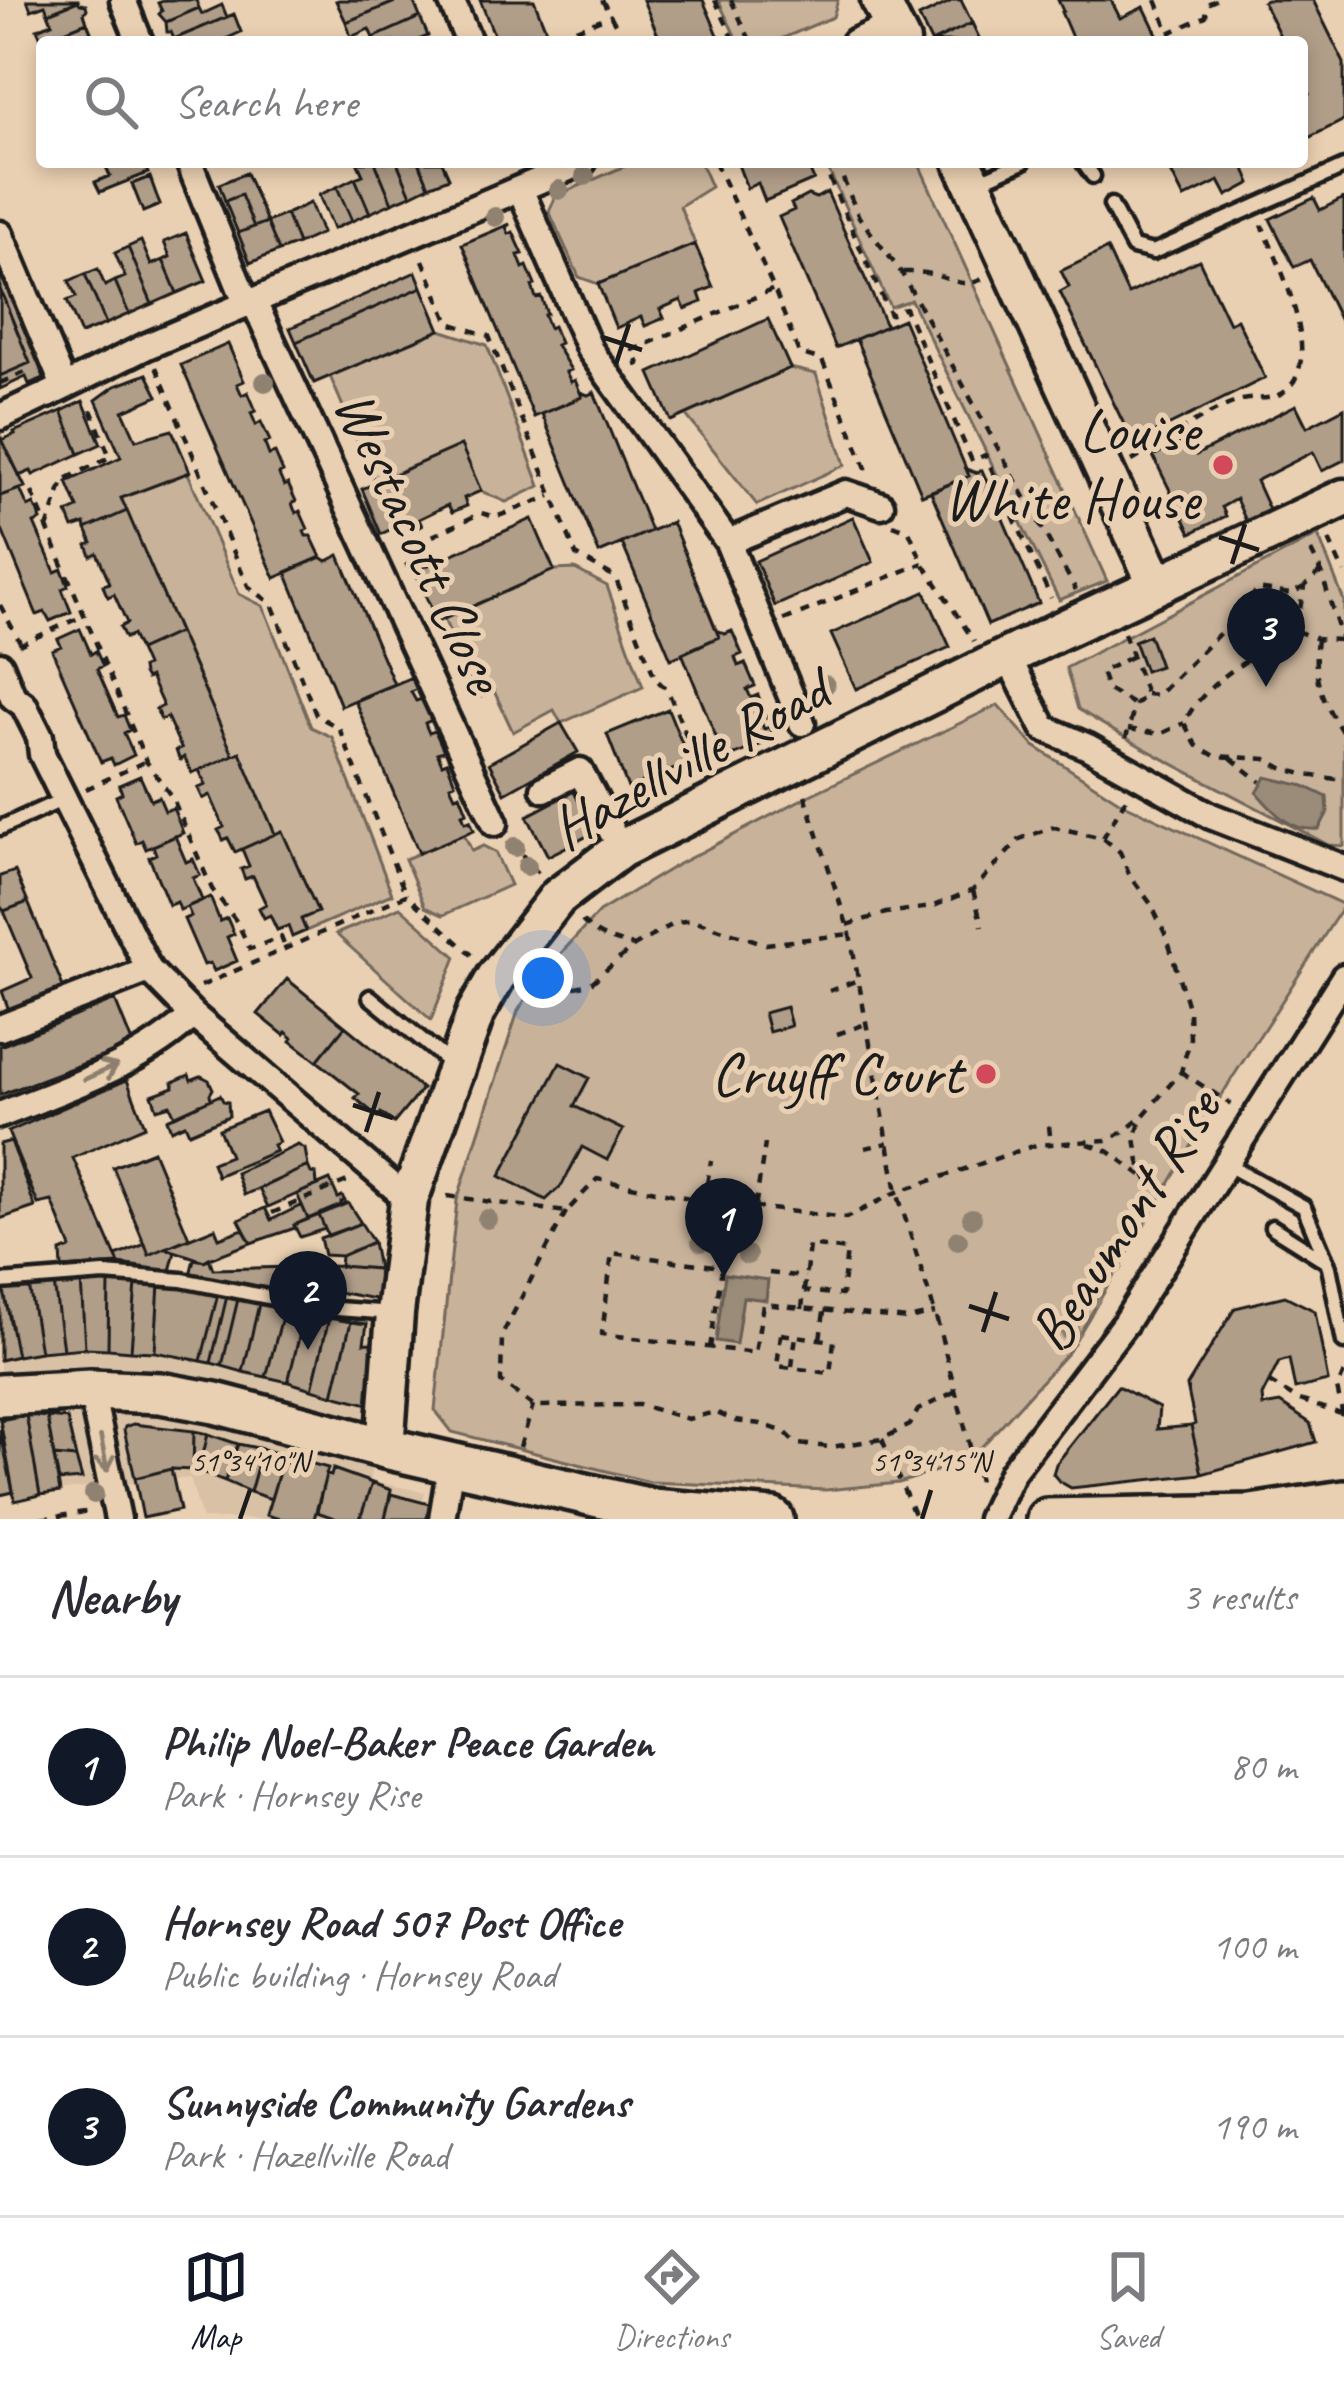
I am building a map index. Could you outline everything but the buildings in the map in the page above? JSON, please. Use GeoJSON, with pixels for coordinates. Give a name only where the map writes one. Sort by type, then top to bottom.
{"type":"FeatureCollection","features":[{"type":"Feature","properties":{"kind":"main road"},"geometry":{"type":"LineString","coordinates":[[0,1395],[91,1390],[160,1393],[651,1509],[773,1519]]}},
{"type":"Feature","properties":{"kind":"main road"},"geometry":{"type":"LineString","coordinates":[[1047,1519],[1251,1515],[1344,1501]]}},
{"type":"Feature","properties":{"kind":"street"},"geometry":{"type":"LineString","coordinates":[[123,0],[138,36]]}},
{"type":"Feature","properties":{"kind":"street"},"geometry":{"type":"LineString","coordinates":[[451,0],[466,36]]}},
{"type":"Feature","properties":{"kind":"street","name":"Westacott Close"},"geometry":{"type":"LineString","coordinates":[[192,168],[250,303],[295,366],[367,551],[495,823]]}},
{"type":"Feature","properties":{"kind":"street"},"geometry":{"type":"LineString","coordinates":[[0,416],[147,346],[528,178],[562,168]]}},
{"type":"Feature","properties":{"kind":"street"},"geometry":{"type":"LineString","coordinates":[[969,173],[1157,585]]}},
{"type":"Feature","properties":{"kind":"street"},"geometry":{"type":"LineString","coordinates":[[528,178],[590,350],[728,542],[802,723]]}},
{"type":"Feature","properties":{"kind":"street"},"geometry":{"type":"LineString","coordinates":[[0,234],[58,389]]}},
{"type":"Feature","properties":{"kind":"street"},"geometry":{"type":"LineString","coordinates":[[728,542],[847,493],[881,505]]}},
{"type":"Feature","properties":{"kind":"street","name":"Hazellville Road"},"geometry":{"type":"LineString","coordinates":[[385,1448],[394,1312],[411,1193],[476,1012],[558,897],[621,849],[1091,616],[1344,498]]}},
{"type":"Feature","properties":{"kind":"street"},"geometry":{"type":"LineString","coordinates":[[5,657],[13,697],[24,705],[40,737],[42,754],[149,970],[174,998],[375,1171],[411,1193]]}},
{"type":"Feature","properties":{"kind":"street"},"geometry":{"type":"LineString","coordinates":[[999,661],[1044,728],[1088,747],[1211,816],[1344,868]]}},
{"type":"Feature","properties":{"kind":"street"},"geometry":{"type":"LineString","coordinates":[[544,789],[580,771],[621,849]]}},
{"type":"Feature","properties":{"kind":"street"},"geometry":{"type":"LineString","coordinates":[[0,1028],[149,970]]}},
{"type":"Feature","properties":{"kind":"street","name":"Beaumont Rise"},"geometry":{"type":"LineString","coordinates":[[986,1508],[1126,1322],[1344,977]]}},
{"type":"Feature","properties":{"kind":"street"},"geometry":{"type":"LineString","coordinates":[[0,1115],[152,1048],[194,1015]]}},
{"type":"Feature","properties":{"kind":"street"},"geometry":{"type":"LineString","coordinates":[[91,1390],[116,1513]]}},
{"type":"Feature","properties":{"kind":"street"},"geometry":{"type":"LineString","coordinates":[[442,1519],[451,1463]]}},
{"type":"Feature","properties":{"kind":"lane"},"geometry":{"type":"LineString","coordinates":[[1111,205],[1132,247],[1153,252],[1344,167]]}},
{"type":"Feature","properties":{"kind":"lane"},"geometry":{"type":"LineString","coordinates":[[1087,168],[1093,176]]}},
{"type":"Feature","properties":{"kind":"lane"},"geometry":{"type":"LineString","coordinates":[[0,828],[64,800]]}},
{"type":"Feature","properties":{"kind":"lane"},"geometry":{"type":"LineString","coordinates":[[370,997],[455,1068]]}},
{"type":"Feature","properties":{"kind":"lane"},"geometry":{"type":"LineString","coordinates":[[1225,1163],[1304,1207],[1326,1261],[1344,1342]]}},
{"type":"Feature","properties":{"kind":"lane"},"geometry":{"type":"LineString","coordinates":[[1272,1227],[1326,1261]]}},
{"type":"Feature","properties":{"kind":"lane"},"geometry":{"type":"LineString","coordinates":[[0,1282],[124,1275],[182,1280],[323,1308],[394,1312]]}},
{"type":"Feature","properties":{"kind":"path"},"geometry":{"type":"LineString","coordinates":[[602,0],[623,36]]}},
{"type":"Feature","properties":{"kind":"path"},"geometry":{"type":"LineString","coordinates":[[715,0],[732,36]]}},
{"type":"Feature","properties":{"kind":"path"},"geometry":{"type":"LineString","coordinates":[[731,0],[748,36]]}},
{"type":"Feature","properties":{"kind":"path"},"geometry":{"type":"LineString","coordinates":[[1156,0],[1170,36]]}},
{"type":"Feature","properties":{"kind":"path"},"geometry":{"type":"LineString","coordinates":[[1169,33],[1206,16],[1208,4],[1216,0]]}},
{"type":"Feature","properties":{"kind":"path"},"geometry":{"type":"LineString","coordinates":[[558,36],[612,15]]}},
{"type":"Feature","properties":{"kind":"path"},"geometry":{"type":"LineString","coordinates":[[719,168],[799,353],[822,360],[889,524],[909,531],[923,563],[999,661]]}},
{"type":"Feature","properties":{"kind":"path"},"geometry":{"type":"LineString","coordinates":[[826,168],[890,315],[905,308],[972,461],[985,455],[1091,616],[1131,657],[1146,694]]}},
{"type":"Feature","properties":{"kind":"path"},"geometry":{"type":"LineString","coordinates":[[839,168],[860,217],[901,272],[1091,616]]}},
{"type":"Feature","properties":{"kind":"path"},"geometry":{"type":"LineString","coordinates":[[1106,475],[1240,400],[1276,396],[1295,381],[1303,356],[1292,293],[1254,206]]}},
{"type":"Feature","properties":{"kind":"path"},"geometry":{"type":"LineString","coordinates":[[412,232],[448,323],[489,336],[576,555],[615,577],[655,678],[668,691],[697,762],[704,759],[720,799]]}},
{"type":"Feature","properties":{"kind":"path"},"geometry":{"type":"LineString","coordinates":[[901,272],[974,284],[1010,263]]}},
{"type":"Feature","properties":{"kind":"path"},"geometry":{"type":"LineString","coordinates":[[631,367],[639,364],[633,350],[774,289]]}},
{"type":"Feature","properties":{"kind":"path"},"geometry":{"type":"LineString","coordinates":[[147,346],[248,586],[272,604],[316,715],[339,728],[406,895],[506,964],[570,988],[590,984],[634,946],[677,922],[693,920],[766,944],[850,934]]}},
{"type":"Feature","properties":{"kind":"path"},"geometry":{"type":"LineString","coordinates":[[47,528],[64,480],[110,457],[58,389]]}},
{"type":"Feature","properties":{"kind":"path"},"geometry":{"type":"LineString","coordinates":[[32,493],[146,761],[173,799],[212,889],[250,949],[280,937],[286,950]]}},
{"type":"Feature","properties":{"kind":"path"},"geometry":{"type":"LineString","coordinates":[[367,551],[388,542],[403,567],[412,563],[405,549],[481,513],[496,517],[550,496]]}},
{"type":"Feature","properties":{"kind":"path"},"geometry":{"type":"LineString","coordinates":[[1296,631],[1343,644],[1321,571],[1297,518]]}},
{"type":"Feature","properties":{"kind":"path"},"geometry":{"type":"LineString","coordinates":[[762,629],[923,563]]}},
{"type":"Feature","properties":{"kind":"path"},"geometry":{"type":"LineString","coordinates":[[1113,762],[1135,705],[1146,694],[1158,695],[1176,679],[1258,589],[1290,594],[1321,571]]}},
{"type":"Feature","properties":{"kind":"path"},"geometry":{"type":"LineString","coordinates":[[1128,729],[1160,734],[1184,724],[1192,706],[1223,676],[1296,631],[1304,587]]}},
{"type":"Feature","properties":{"kind":"path"},"geometry":{"type":"LineString","coordinates":[[0,605],[21,644]]}},
{"type":"Feature","properties":{"kind":"path"},"geometry":{"type":"LineString","coordinates":[[5,657],[21,644],[85,615]]}},
{"type":"Feature","properties":{"kind":"path"},"geometry":{"type":"LineString","coordinates":[[1317,639],[1314,665],[1322,698],[1344,735]]}},
{"type":"Feature","properties":{"kind":"path"},"geometry":{"type":"LineString","coordinates":[[1131,657],[1101,672],[1106,689],[1135,705]]}},
{"type":"Feature","properties":{"kind":"path"},"geometry":{"type":"LineString","coordinates":[[1184,724],[1196,745],[1215,756],[1266,759],[1306,775],[1344,780]]}},
{"type":"Feature","properties":{"kind":"path"},"geometry":{"type":"LineString","coordinates":[[1231,758],[1262,782]]}},
{"type":"Feature","properties":{"kind":"path"},"geometry":{"type":"LineString","coordinates":[[64,800],[146,761]]}},
{"type":"Feature","properties":{"kind":"path"},"geometry":{"type":"LineString","coordinates":[[795,761],[848,925],[897,1192],[957,1390],[986,1508]]}},
{"type":"Feature","properties":{"kind":"path"},"geometry":{"type":"LineString","coordinates":[[1103,838],[1141,778]]}},
{"type":"Feature","properties":{"kind":"path"},"geometry":{"type":"LineString","coordinates":[[495,823],[594,933],[634,946]]}},
{"type":"Feature","properties":{"kind":"path"},"geometry":{"type":"LineString","coordinates":[[848,925],[931,907],[973,890],[1020,839],[1054,827],[1103,838],[1120,852],[1151,904],[1173,956],[1189,1011],[1190,1039],[1180,1072],[1142,1117],[1107,1140],[1036,1145],[897,1192],[846,1218],[704,1201],[597,1179],[566,1212],[502,1335],[501,1382],[533,1406],[640,1405],[688,1419],[715,1412],[785,1432],[797,1444],[810,1447],[882,1439],[910,1425],[918,1410],[957,1390]]}},
{"type":"Feature","properties":{"kind":"path"},"geometry":{"type":"LineString","coordinates":[[973,890],[982,926]]}},
{"type":"Feature","properties":{"kind":"path"},"geometry":{"type":"LineString","coordinates":[[174,998],[406,895]]}},
{"type":"Feature","properties":{"kind":"path"},"geometry":{"type":"LineString","coordinates":[[829,991],[858,980]]}},
{"type":"Feature","properties":{"kind":"path"},"geometry":{"type":"LineString","coordinates":[[837,1034],[866,1024]]}},
{"type":"Feature","properties":{"kind":"path"},"geometry":{"type":"LineString","coordinates":[[1180,1072],[1254,1117]]}},
{"type":"Feature","properties":{"kind":"path"},"geometry":{"type":"LineString","coordinates":[[1142,1117],[1135,1138],[1138,1162],[1150,1184]]}},
{"type":"Feature","properties":{"kind":"path"},"geometry":{"type":"LineString","coordinates":[[1049,1126],[1052,1144]]}},
{"type":"Feature","properties":{"kind":"path"},"geometry":{"type":"LineString","coordinates":[[1082,1142],[1108,1151],[1196,1212]]}},
{"type":"Feature","properties":{"kind":"path"},"geometry":{"type":"LineString","coordinates":[[750,1240],[765,1144]]}},
{"type":"Feature","properties":{"kind":"path"},"geometry":{"type":"LineString","coordinates":[[865,1148],[888,1144]]}},
{"type":"Feature","properties":{"kind":"path"},"geometry":{"type":"LineString","coordinates":[[704,1201],[711,1161]]}},
{"type":"Feature","properties":{"kind":"path"},"geometry":{"type":"LineString","coordinates":[[272,1213],[375,1171]]}},
{"type":"Feature","properties":{"kind":"path"},"geometry":{"type":"LineString","coordinates":[[411,1193],[566,1212]]}},
{"type":"Feature","properties":{"kind":"path"},"geometry":{"type":"LineString","coordinates":[[802,1309],[809,1245],[847,1250],[842,1295],[804,1291]]}},
{"type":"Feature","properties":{"kind":"path"},"geometry":{"type":"LineString","coordinates":[[710,1348],[722,1267],[612,1253],[602,1334],[710,1348],[755,1353],[764,1304],[908,1319],[935,1313]]}},
{"type":"Feature","properties":{"kind":"path"},"geometry":{"type":"LineString","coordinates":[[769,1273],[805,1277]]}},
{"type":"Feature","properties":{"kind":"path"},"geometry":{"type":"LineString","coordinates":[[820,1339],[824,1312]]}},
{"type":"Feature","properties":{"kind":"path"},"geometry":{"type":"LineString","coordinates":[[781,1334],[820,1339],[834,1341],[830,1373],[777,1366],[781,1334]]}},
{"type":"Feature","properties":{"kind":"path"},"geometry":{"type":"LineString","coordinates":[[792,1368],[796,1336]]}},
{"type":"Feature","properties":{"kind":"path"},"geometry":{"type":"LineString","coordinates":[[1344,1373],[1337,1388],[1344,1417]]}},
{"type":"Feature","properties":{"kind":"path"},"geometry":{"type":"LineString","coordinates":[[1269,1382],[1344,1417]]}},
{"type":"Feature","properties":{"kind":"path"},"geometry":{"type":"LineString","coordinates":[[514,1476],[533,1406]]}},
{"type":"Feature","properties":{"kind":"path"},"geometry":{"type":"LineString","coordinates":[[882,1439],[916,1519]]}},
{"type":"Feature","properties":{"kind":"path"},"geometry":{"type":"LineString","coordinates":[[41,1519],[116,1513]]}},
{"type":"Feature","properties":{"kind":"shaded area"},"geometry":{"type":"Polygon","coordinates":[[[718,0],[838,0],[833,17],[788,36],[735,36],[718,0]]]}},
{"type":"Feature","properties":{"kind":"shaded area"},"geometry":{"type":"Polygon","coordinates":[[[620,168],[703,168],[711,187],[680,206],[695,244],[598,284],[579,277],[549,211],[556,196],[620,168]]]}},
{"type":"Feature","properties":{"kind":"shaded area"},"geometry":{"type":"Polygon","coordinates":[[[828,168],[921,168],[1107,581],[1059,600],[911,300],[890,307],[828,168]]]}},
{"type":"Feature","properties":{"kind":"shaded area"},"geometry":{"type":"Polygon","coordinates":[[[440,330],[487,345],[540,486],[506,502],[481,491],[460,446],[375,482],[330,376],[440,330]]]}},
{"type":"Feature","properties":{"kind":"shaded area"},"geometry":{"type":"Polygon","coordinates":[[[790,368],[816,374],[845,465],[757,505],[686,415],[790,368]]]}},
{"type":"Feature","properties":{"kind":"shaded area"},"geometry":{"type":"Polygon","coordinates":[[[188,473],[239,594],[263,606],[311,727],[332,737],[392,894],[306,931],[301,919],[317,912],[275,834],[240,753],[233,755],[121,498],[188,473]]]}},
{"type":"Feature","properties":{"kind":"shaded area"},"geometry":{"type":"Polygon","coordinates":[[[1318,535],[1344,601],[1344,846],[1328,845],[1078,709],[1066,668],[1318,535]]]}},
{"type":"Feature","properties":{"kind":"shaded area"},"geometry":{"type":"Polygon","coordinates":[[[575,569],[607,586],[643,687],[561,723],[554,710],[513,732],[494,691],[478,698],[444,619],[554,570],[575,569]]]}},
{"type":"Feature","properties":{"kind":"shaded area"},"geometry":{"type":"Polygon","coordinates":[[[998,705],[1034,746],[1122,803],[1344,905],[1231,1080],[1069,1351],[974,1455],[899,1483],[826,1490],[650,1482],[452,1432],[435,1410],[457,1200],[518,1011],[541,975],[599,912],[675,866],[998,705]]]}},
{"type":"Feature","properties":{"kind":"shaded area"},"geometry":{"type":"Polygon","coordinates":[[[1266,777],[1327,797],[1328,812],[1319,829],[1292,824],[1270,807],[1257,793],[1266,777]]]}},
{"type":"Feature","properties":{"kind":"shaded area"},"geometry":{"type":"Polygon","coordinates":[[[464,834],[472,851],[483,846],[495,852],[510,885],[443,915],[425,907],[405,859],[464,834]]]}},
{"type":"Feature","properties":{"kind":"shaded area"},"geometry":{"type":"Polygon","coordinates":[[[400,907],[456,957],[431,1020],[336,934],[400,907]]]}},
{"type":"Feature","properties":{"kind":"shaded area"},"geometry":{"type":"Polygon","coordinates":[[[725,1274],[768,1280],[766,1300],[743,1297],[736,1344],[716,1341],[725,1274]]]}},
{"type":"Feature","properties":{"kind":"shaded area"},"geometry":{"type":"Polygon","coordinates":[[[105,1276],[186,1282],[387,1324],[370,1481],[425,1492],[419,1519],[202,1519],[190,1478],[0,1496],[0,1288],[105,1276]]]}},
{"type":"Feature","properties":{"kind":"place","name":"Louise White House"},"geometry":{"type":"Point","coordinates":[1223,465]}},
{"type":"Feature","properties":{"kind":"place","name":"Sunnyside Community Gardens"},"geometry":{"type":"Point","coordinates":[1266,687]}},
{"type":"Feature","properties":{"kind":"place","name":"Cruyff Court"},"geometry":{"type":"Point","coordinates":[986,1074]}},
{"type":"Feature","properties":{"kind":"place","name":"Philip Noel-Baker Peace Garden"},"geometry":{"type":"Point","coordinates":[724,1277]}},
{"type":"Feature","properties":{"kind":"place","name":"Hornsey Road 507 Post Office"},"geometry":{"type":"Point","coordinates":[308,1350]}}]}
